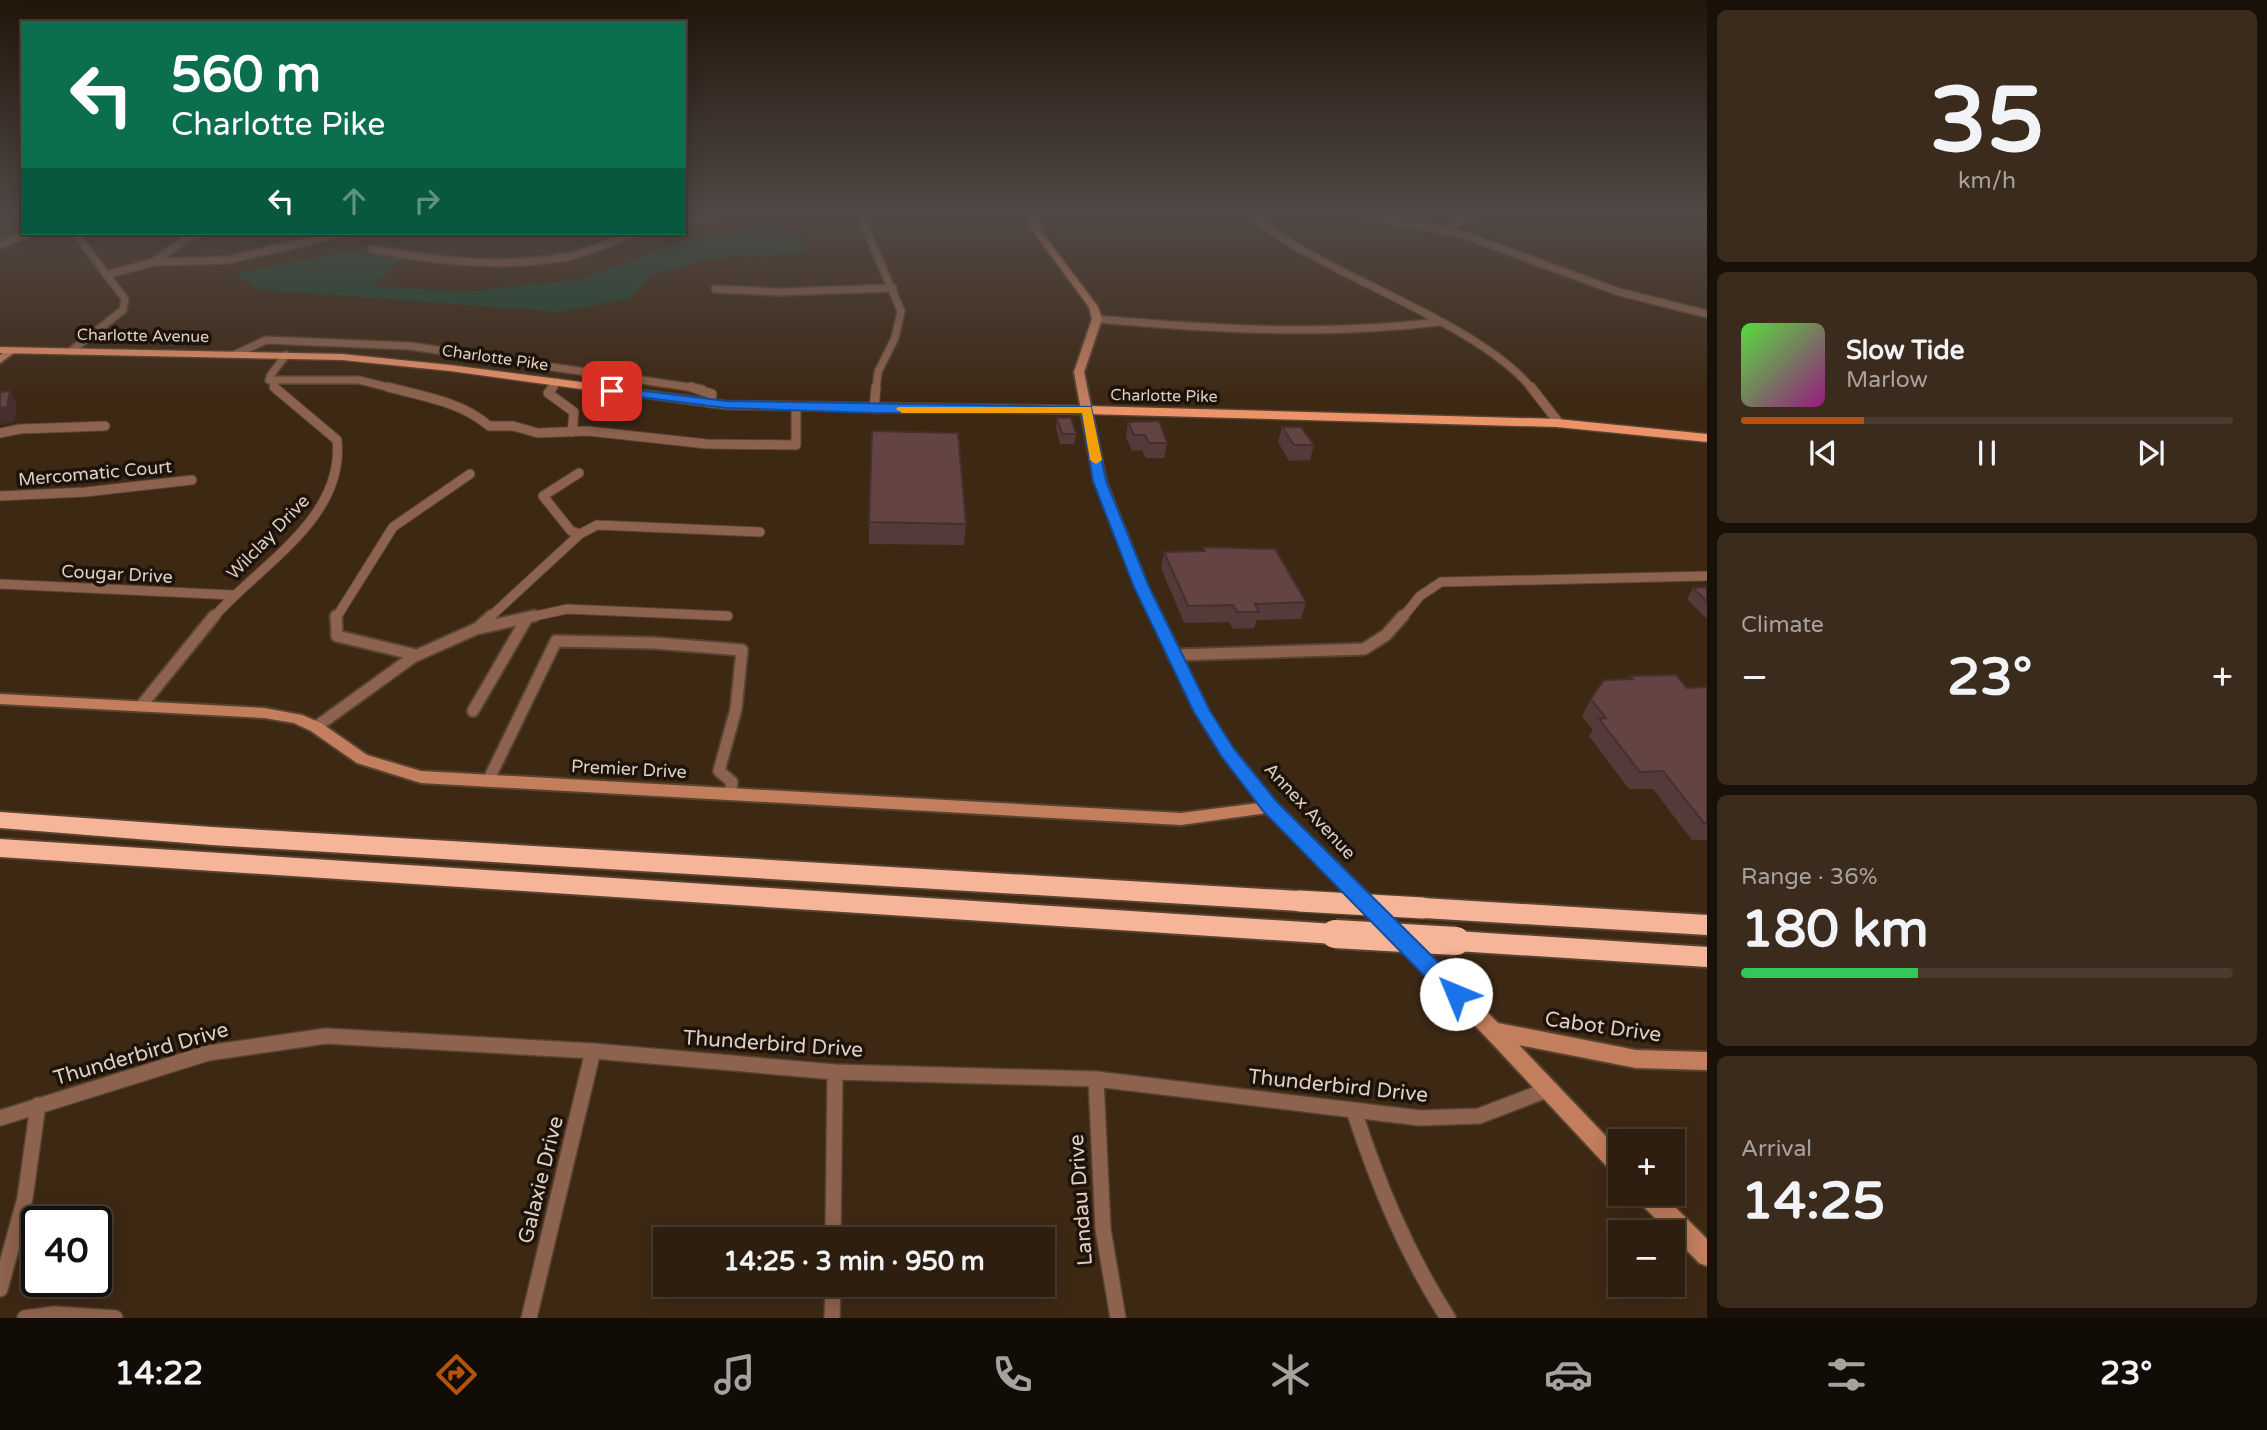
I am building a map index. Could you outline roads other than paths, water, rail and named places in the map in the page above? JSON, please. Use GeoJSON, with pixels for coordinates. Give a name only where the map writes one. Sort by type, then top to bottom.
{"type":"FeatureCollection","features":[{"type":"Feature","properties":{"kind":"highway"},"geometry":{"type":"LineString","coordinates":[[0,820],[212,836],[1707,925]]}},
{"type":"Feature","properties":{"kind":"highway"},"geometry":{"type":"LineString","coordinates":[[0,848],[1707,957]]}},
{"type":"Feature","properties":{"kind":"main road","name":"Charlotte Avenue"},"geometry":{"type":"LineString","coordinates":[[0,350],[286,355]]}},
{"type":"Feature","properties":{"kind":"main road","name":"Charlotte Pike"},"geometry":{"type":"LineString","coordinates":[[286,355],[355,358],[711,403],[874,409],[1087,410],[1559,423],[1707,438]]}},
{"type":"Feature","properties":{"kind":"street"},"geometry":{"type":"LineString","coordinates":[[71,351],[123,310],[125,299],[107,277]]}},
{"type":"Feature","properties":{"kind":"street"},"geometry":{"type":"LineString","coordinates":[[874,409],[878,372],[900,323],[901,311],[888,277]]}},
{"type":"Feature","properties":{"kind":"street"},"geometry":{"type":"LineString","coordinates":[[1073,277],[1084,290],[1097,319],[1181,326],[1349,332],[1439,323]]}},
{"type":"Feature","properties":{"kind":"street"},"geometry":{"type":"LineString","coordinates":[[1352,277],[1477,343],[1521,375],[1559,423]]}},
{"type":"Feature","properties":{"kind":"street"},"geometry":{"type":"LineString","coordinates":[[1576,277],[1619,293],[1707,314]]}},
{"type":"Feature","properties":{"kind":"street"},"geometry":{"type":"LineString","coordinates":[[715,289],[786,292],[893,288]]}},
{"type":"Feature","properties":{"kind":"street","name":"Annex Avenue"},"geometry":{"type":"LineString","coordinates":[[1097,319],[1079,372],[1100,481],[1142,587],[1202,712],[1228,753],[1271,807],[1493,1031],[1608,1154]]}},
{"type":"Feature","properties":{"kind":"street"},"geometry":{"type":"LineString","coordinates":[[236,354],[252,344],[266,340],[410,346],[702,389],[712,394],[711,403]]}},
{"type":"Feature","properties":{"kind":"street"},"geometry":{"type":"LineString","coordinates":[[0,360],[13,350]]}},
{"type":"Feature","properties":{"kind":"street"},"geometry":{"type":"LineString","coordinates":[[269,380],[286,355]]}},
{"type":"Feature","properties":{"kind":"street"},"geometry":{"type":"LineString","coordinates":[[269,380],[359,380],[442,401],[479,417],[489,426],[513,426],[538,433],[572,432],[707,444],[796,445],[796,407]]}},
{"type":"Feature","properties":{"kind":"street","name":"Wilclay Drive"},"geometry":{"type":"LineString","coordinates":[[141,706],[233,595],[318,513],[338,472],[341,453],[337,440],[278,393],[269,380]]}},
{"type":"Feature","properties":{"kind":"street"},"geometry":{"type":"LineString","coordinates":[[557,382],[548,393],[574,412],[572,432]]}},
{"type":"Feature","properties":{"kind":"street"},"geometry":{"type":"LineString","coordinates":[[0,433],[20,429],[105,426]]}},
{"type":"Feature","properties":{"kind":"street"},"geometry":{"type":"LineString","coordinates":[[579,472],[543,496],[571,531],[580,534]]}},
{"type":"Feature","properties":{"kind":"street"},"geometry":{"type":"LineString","coordinates":[[415,655],[337,636],[336,616],[393,527],[470,474]]}},
{"type":"Feature","properties":{"kind":"street","name":"Mercomatic Court"},"geometry":{"type":"LineString","coordinates":[[0,496],[85,492],[192,480]]}},
{"type":"Feature","properties":{"kind":"street"},"geometry":{"type":"LineString","coordinates":[[478,628],[580,534],[597,525],[760,532]]}},
{"type":"Feature","properties":{"kind":"street"},"geometry":{"type":"LineString","coordinates":[[1173,655],[1364,649],[1381,642],[1426,590],[1441,582],[1707,576]]}},
{"type":"Feature","properties":{"kind":"street","name":"Cougar Drive"},"geometry":{"type":"LineString","coordinates":[[0,584],[233,595]]}},
{"type":"Feature","properties":{"kind":"street"},"geometry":{"type":"LineString","coordinates":[[316,727],[415,655],[457,634],[478,628],[567,609],[728,616]]}},
{"type":"Feature","properties":{"kind":"street"},"geometry":{"type":"LineString","coordinates":[[473,711],[527,618]]}},
{"type":"Feature","properties":{"kind":"street"},"geometry":{"type":"LineString","coordinates":[[488,781],[556,641],[654,643],[741,650],[736,709],[719,771],[732,782],[730,794]]}},
{"type":"Feature","properties":{"kind":"street","name":"Premier Drive"},"geometry":{"type":"LineString","coordinates":[[0,699],[264,713],[297,719],[316,727],[362,759],[421,777],[1181,820],[1271,807]]}},
{"type":"Feature","properties":{"kind":"street","name":"Cabot Drive"},"geometry":{"type":"LineString","coordinates":[[1493,1031],[1636,1059],[1707,1061]]}},
{"type":"Feature","properties":{"kind":"street","name":"Thunderbird Drive"},"geometry":{"type":"LineString","coordinates":[[0,1118],[208,1053],[326,1036],[593,1051],[835,1072],[1096,1079],[1420,1118],[1479,1116],[1547,1090]]}},
{"type":"Feature","properties":{"kind":"street","name":"Galaxie Drive"},"geometry":{"type":"LineString","coordinates":[[529,1318],[593,1051]]}},
{"type":"Feature","properties":{"kind":"street"},"geometry":{"type":"LineString","coordinates":[[833,1227],[835,1072]]}},
{"type":"Feature","properties":{"kind":"street","name":"Landau Drive"},"geometry":{"type":"LineString","coordinates":[[1096,1079],[1097,1177],[1107,1274],[1118,1318]]}},
{"type":"Feature","properties":{"kind":"street"},"geometry":{"type":"LineString","coordinates":[[0,1289],[16,1241],[32,1172],[38,1105]]}},
{"type":"Feature","properties":{"kind":"street"},"geometry":{"type":"LineString","coordinates":[[1354,1111],[1378,1185],[1419,1276],[1448,1318]]}},
{"type":"Feature","properties":{"kind":"street"},"geometry":{"type":"LineString","coordinates":[[1659,1206],[1707,1255]]}},
{"type":"Feature","properties":{"kind":"street"},"geometry":{"type":"LineString","coordinates":[[832,1318],[833,1297]]}},
{"type":"Feature","properties":{"kind":"street"},"geometry":{"type":"LineString","coordinates":[[25,1318],[55,1314],[115,1318]]}}]}
